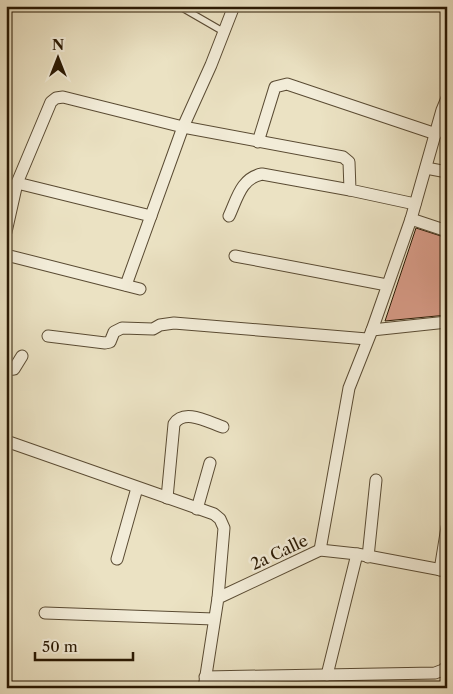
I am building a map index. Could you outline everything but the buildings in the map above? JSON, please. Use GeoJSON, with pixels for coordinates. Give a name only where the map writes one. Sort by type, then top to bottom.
{"type":"FeatureCollection","features":[{"type":"Feature","properties":{"kind":"street"},"geometry":{"type":"LineString","coordinates":[[126,285],[182,127],[234,6]]}},
{"type":"Feature","properties":{"kind":"street"},"geometry":{"type":"LineString","coordinates":[[258,142],[275,87],[287,84],[436,134]]}},
{"type":"Feature","properties":{"kind":"street"},"geometry":{"type":"LineString","coordinates":[[6,232],[17,183],[51,102],[56,98],[62,97],[182,127],[346,158],[349,162],[350,190]]}},
{"type":"Feature","properties":{"kind":"street"},"geometry":{"type":"LineString","coordinates":[[320,550],[349,388],[410,219],[447,98]]}},
{"type":"Feature","properties":{"kind":"street"},"geometry":{"type":"LineString","coordinates":[[426,168],[447,172]]}},
{"type":"Feature","properties":{"kind":"street"},"geometry":{"type":"LineString","coordinates":[[228,216],[244,182],[262,174],[415,204]]}},
{"type":"Feature","properties":{"kind":"street"},"geometry":{"type":"LineString","coordinates":[[17,183],[151,216]]}},
{"type":"Feature","properties":{"kind":"street"},"geometry":{"type":"LineString","coordinates":[[410,219],[447,231]]}},
{"type":"Feature","properties":{"kind":"street"},"geometry":{"type":"LineString","coordinates":[[6,255],[140,289]]}},
{"type":"Feature","properties":{"kind":"street"},"geometry":{"type":"LineString","coordinates":[[236,256],[387,285]]}},
{"type":"Feature","properties":{"kind":"street"},"geometry":{"type":"LineString","coordinates":[[48,336],[105,343],[110,342],[114,332],[122,328],[153,329],[160,325],[174,323],[369,334],[447,322]]}},
{"type":"Feature","properties":{"kind":"street"},"geometry":{"type":"LineString","coordinates":[[6,370],[14,369],[22,356]]}},
{"type":"Feature","properties":{"kind":"street"},"geometry":{"type":"LineString","coordinates":[[167,498],[174,424],[176,420],[180,416],[186,415],[223,427]]}},
{"type":"Feature","properties":{"kind":"street"},"geometry":{"type":"LineString","coordinates":[[6,441],[214,514],[220,519],[224,528],[218,598],[205,682],[327,675],[435,673],[447,666]]}},
{"type":"Feature","properties":{"kind":"street"},"geometry":{"type":"LineString","coordinates":[[197,509],[210,463]]}},
{"type":"Feature","properties":{"kind":"street"},"geometry":{"type":"LineString","coordinates":[[327,675],[363,556],[376,480]]}},
{"type":"Feature","properties":{"kind":"street"},"geometry":{"type":"LineString","coordinates":[[117,559],[137,488]]}},
{"type":"Feature","properties":{"kind":"street"},"geometry":{"type":"LineString","coordinates":[[443,570],[447,527]]}},
{"type":"Feature","properties":{"kind":"street","name":"2a Calle"},"geometry":{"type":"LineString","coordinates":[[218,598],[320,550],[443,570]]}},
{"type":"Feature","properties":{"kind":"street"},"geometry":{"type":"LineString","coordinates":[[45,613],[214,619]]}},
{"type":"Feature","properties":{"kind":"street"},"geometry":{"type":"LineString","coordinates":[[348,676],[348,688]]}},
{"type":"Feature","properties":{"kind":"lane"},"geometry":{"type":"LineString","coordinates":[[178,6],[224,32]]}}]}
